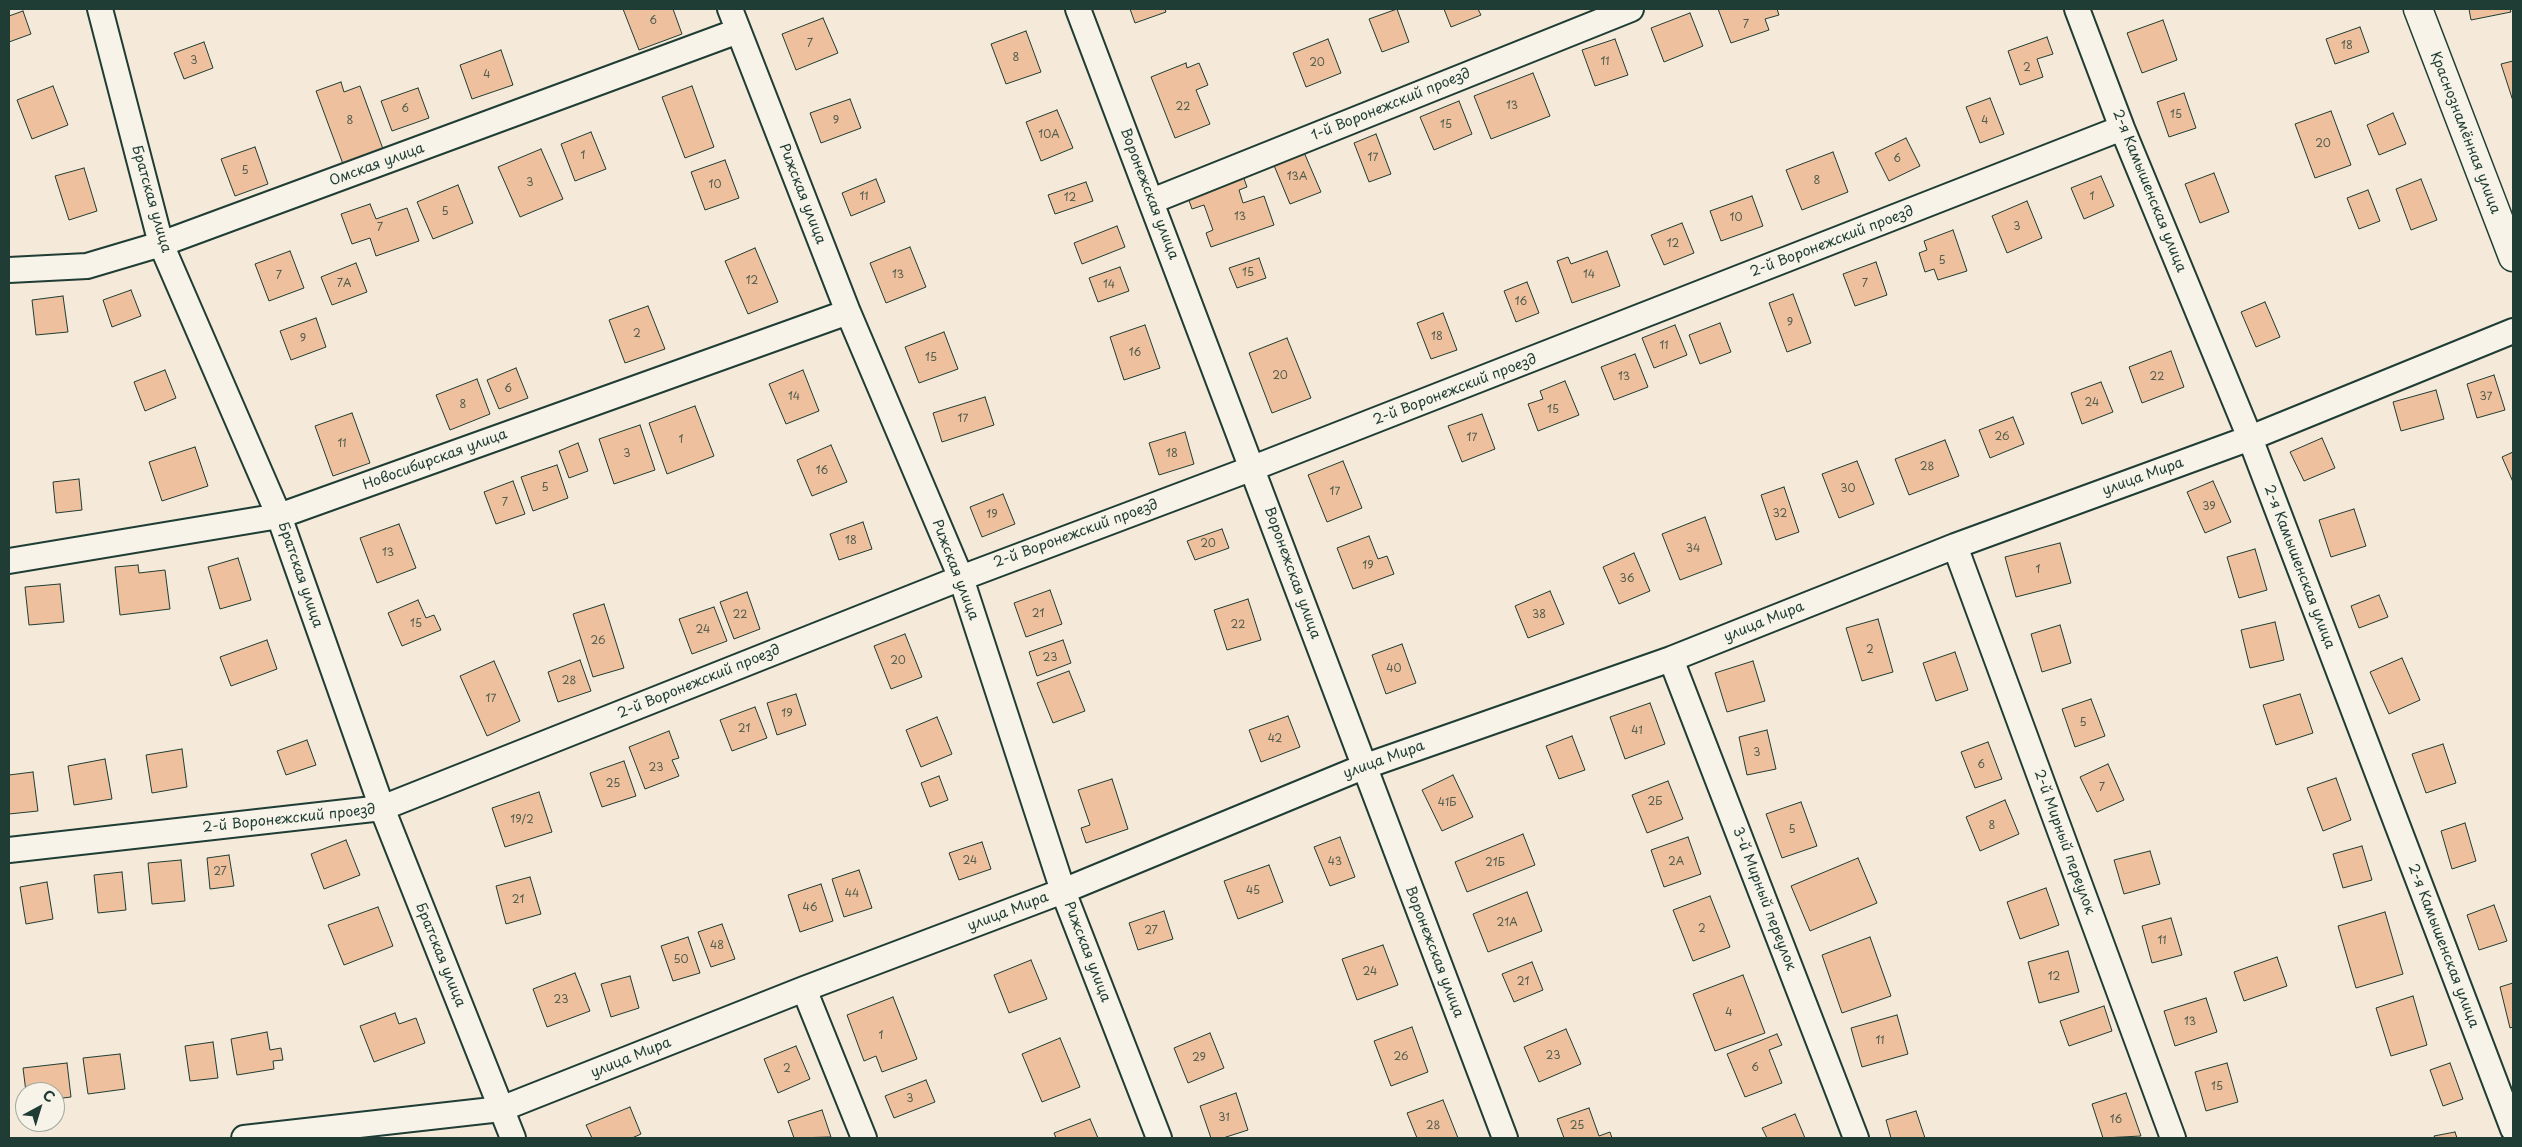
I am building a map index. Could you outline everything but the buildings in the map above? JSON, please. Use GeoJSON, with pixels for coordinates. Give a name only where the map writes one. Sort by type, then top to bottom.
{"type":"FeatureCollection","features":[{"type":"Feature","properties":{"kind":"street","name":"Братская улица"},"geometry":{"type":"LineString","coordinates":[[100,9],[161,244],[279,516],[382,808],[513,1138]]}},
{"type":"Feature","properties":{"kind":"street","name":"Рижская улица"},"geometry":{"type":"LineString","coordinates":[[730,9],[848,312],[961,578],[1063,891],[1159,1138]]}},
{"type":"Feature","properties":{"kind":"street","name":"Воронежская улица"},"geometry":{"type":"LineString","coordinates":[[1078,9],[1253,468],[1363,767],[1505,1138]]}},
{"type":"Feature","properties":{"kind":"street","name":"1-й Воронежский проезд"},"geometry":{"type":"LineString","coordinates":[[1152,201],[1631,9]]}},
{"type":"Feature","properties":{"kind":"street","name":"2-я Камышенская улица"},"geometry":{"type":"LineString","coordinates":[[2077,9],[2122,128],[2250,438],[2513,1129]]}},
{"type":"Feature","properties":{"kind":"street","name":"Краснознамённая улица"},"geometry":{"type":"LineString","coordinates":[[2418,9],[2513,258]]}},
{"type":"Feature","properties":{"kind":"street","name":"Омская улица"},"geometry":{"type":"LineString","coordinates":[[9,270],[87,266],[161,244],[738,31]]}},
{"type":"Feature","properties":{"kind":"street","name":"2-й Воронежский проезд"},"geometry":{"type":"LineString","coordinates":[[9,850],[382,808],[961,578],[1253,468],[2122,128]]}},
{"type":"Feature","properties":{"kind":"street","name":"Новосибирская улица"},"geometry":{"type":"LineString","coordinates":[[9,561],[279,516],[848,312]]}},
{"type":"Feature","properties":{"kind":"street","name":"улица Мира"},"geometry":{"type":"LineString","coordinates":[[244,1138],[501,1109],[804,989],[1063,891],[1363,767],[1671,659],[1955,546],[2250,438],[2513,331]]}},
{"type":"Feature","properties":{"kind":"street","name":"2-й Мирный переулок"},"geometry":{"type":"LineString","coordinates":[[1955,546],[2173,1138]]}},
{"type":"Feature","properties":{"kind":"street","name":"3-й Мирный переулок"},"geometry":{"type":"LineString","coordinates":[[1671,659],[1856,1138]]}},
{"type":"Feature","properties":{"kind":"street"},"geometry":{"type":"LineString","coordinates":[[804,989],[864,1138]]}}]}
